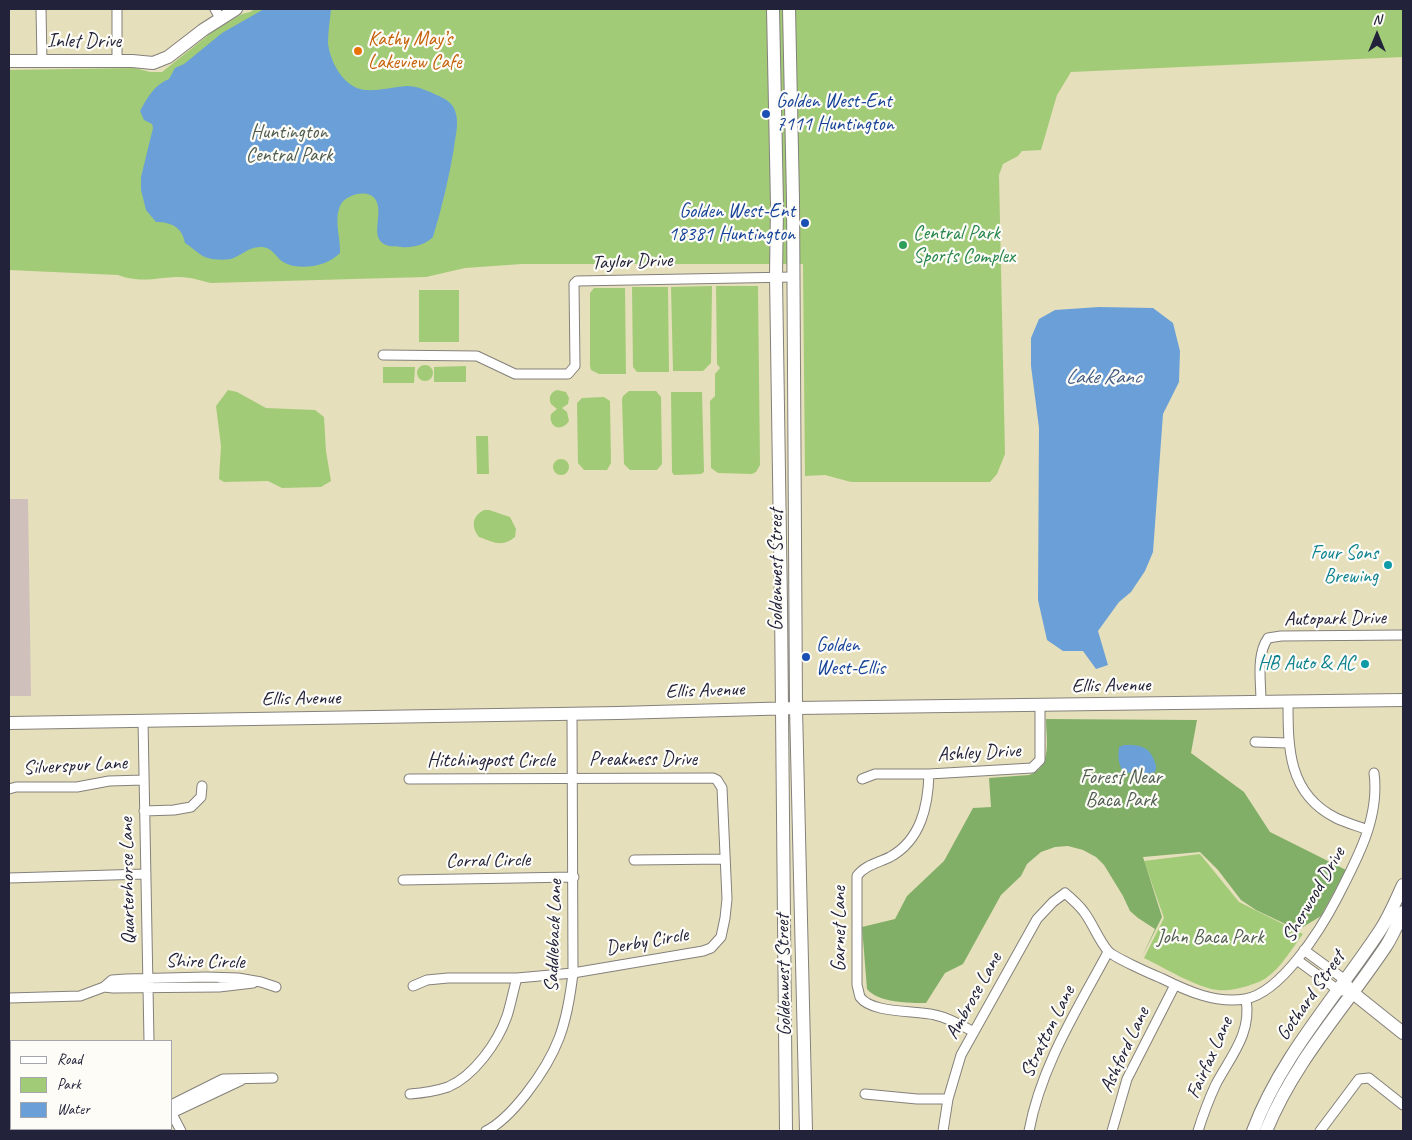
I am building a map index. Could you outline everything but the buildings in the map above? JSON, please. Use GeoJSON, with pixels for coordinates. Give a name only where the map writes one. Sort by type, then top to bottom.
{"type":"FeatureCollection","features":[{"type":"Feature","properties":{"kind":"main road"},"geometry":{"type":"LineString","coordinates":[[217,13],[236,9]]}},
{"type":"Feature","properties":{"kind":"main road","name":"Goldenwest Street"},"geometry":{"type":"LineString","coordinates":[[773,9],[777,205],[776,276],[786,1131]]}},
{"type":"Feature","properties":{"kind":"main road"},"geometry":{"type":"LineString","coordinates":[[780,9],[780,55],[783,62],[790,68]]}},
{"type":"Feature","properties":{"kind":"main road","name":"Goldenwest Street"},"geometry":{"type":"LineString","coordinates":[[789,9],[796,708],[806,1131]]}},
{"type":"Feature","properties":{"kind":"main road","name":"Inlet Drive"},"geometry":{"type":"LineString","coordinates":[[9,61],[153,63],[168,57],[217,13]]}},
{"type":"Feature","properties":{"kind":"main road"},"geometry":{"type":"LineString","coordinates":[[774,69],[780,72],[782,78],[783,132],[788,155],[792,159]]}},
{"type":"Feature","properties":{"kind":"main road","name":"Ellis Avenue"},"geometry":{"type":"LineString","coordinates":[[9,723],[618,713],[782,708],[1403,700]]}},
{"type":"Feature","properties":{"kind":"main road","name":"Gothard Street"},"geometry":{"type":"LineString","coordinates":[[1253,1131],[1267,1099],[1297,1047],[1382,928],[1403,885]]}},
{"type":"Feature","properties":{"kind":"main road","name":"Gothard Street"},"geometry":{"type":"LineString","coordinates":[[1266,1131],[1292,1078],[1310,1049],[1353,993],[1387,944],[1403,912]]}},
{"type":"Feature","properties":{"kind":"main road"},"geometry":{"type":"LineString","coordinates":[[1353,993],[1403,1033]]}},
{"type":"Feature","properties":{"kind":"street"},"geometry":{"type":"LineString","coordinates":[[41,9],[42,61]]}},
{"type":"Feature","properties":{"kind":"street"},"geometry":{"type":"LineString","coordinates":[[117,9],[117,61]]}},
{"type":"Feature","properties":{"kind":"street","name":"Taylor Drive"},"geometry":{"type":"LineString","coordinates":[[383,356],[478,356],[515,374],[568,374],[575,366],[574,284],[577,281],[793,277]]}},
{"type":"Feature","properties":{"kind":"street","name":"Autopark Drive"},"geometry":{"type":"LineString","coordinates":[[1261,702],[1261,654],[1263,645],[1268,638],[1281,636],[1403,635]]}},
{"type":"Feature","properties":{"kind":"street"},"geometry":{"type":"LineString","coordinates":[[1288,702],[1288,743],[1293,768],[1302,786],[1315,804],[1335,817],[1368,830]]}},
{"type":"Feature","properties":{"kind":"street","name":"Ashley Drive"},"geometry":{"type":"LineString","coordinates":[[862,779],[875,774],[930,774],[1032,768],[1040,760],[1040,705]]}},
{"type":"Feature","properties":{"kind":"street","name":"Saddleback Lane"},"geometry":{"type":"LineString","coordinates":[[486,1131],[518,1104],[538,1079],[551,1058],[570,1004],[573,973],[574,877],[572,713]]}},
{"type":"Feature","properties":{"kind":"street","name":"Quarterhorse Lane"},"geometry":{"type":"LineString","coordinates":[[143,720],[148,1040]]}},
{"type":"Feature","properties":{"kind":"street"},"geometry":{"type":"LineString","coordinates":[[1255,742],[1288,743]]}},
{"type":"Feature","properties":{"kind":"street","name":"Sherwood Drive"},"geometry":{"type":"LineString","coordinates":[[1108,952],[1175,985],[1216,999],[1246,999],[1270,986],[1282,977],[1304,950],[1334,904],[1353,867],[1368,830],[1376,798],[1374,773]]}},
{"type":"Feature","properties":{"kind":"street","name":"Garnet Lane"},"geometry":{"type":"LineString","coordinates":[[930,774],[926,806],[920,825],[914,834],[900,850],[890,857],[867,867],[857,876],[856,971],[860,996],[879,1008],[936,1015],[957,1022],[974,1032]]}},
{"type":"Feature","properties":{"kind":"street","name":"Preakness Drive"},"geometry":{"type":"LineString","coordinates":[[573,778],[713,778]]}},
{"type":"Feature","properties":{"kind":"street","name":"Hitchingpost Circle"},"geometry":{"type":"LineString","coordinates":[[409,779],[573,778]]}},
{"type":"Feature","properties":{"kind":"street","name":"Derby Circle"},"geometry":{"type":"LineString","coordinates":[[413,986],[427,980],[448,978],[516,978],[573,973],[703,951],[711,948],[721,937],[727,899],[722,788],[717,780],[713,778]]}},
{"type":"Feature","properties":{"kind":"street","name":"Silverspur Lane"},"geometry":{"type":"LineString","coordinates":[[9,789],[16,787],[78,787],[109,781],[144,780]]}},
{"type":"Feature","properties":{"kind":"street"},"geometry":{"type":"LineString","coordinates":[[144,810],[174,810],[191,807],[201,797],[202,786]]}},
{"type":"Feature","properties":{"kind":"street"},"geometry":{"type":"LineString","coordinates":[[634,860],[725,859]]}},
{"type":"Feature","properties":{"kind":"street"},"geometry":{"type":"LineString","coordinates":[[9,878],[146,874]]}},
{"type":"Feature","properties":{"kind":"street","name":"Corral Circle"},"geometry":{"type":"LineString","coordinates":[[403,880],[574,877]]}},
{"type":"Feature","properties":{"kind":"street","name":"Ambrose Lane"},"geometry":{"type":"LineString","coordinates":[[943,1131],[948,1099],[961,1055],[1037,919],[1053,902],[1066,893],[1084,911],[1108,952]]}},
{"type":"Feature","properties":{"kind":"street"},"geometry":{"type":"LineString","coordinates":[[1304,950],[1353,993]]}},
{"type":"Feature","properties":{"kind":"street","name":"Stratton Lane"},"geometry":{"type":"LineString","coordinates":[[1029,1131],[1040,1088],[1053,1054],[1108,952]]}},
{"type":"Feature","properties":{"kind":"street"},"geometry":{"type":"LineString","coordinates":[[1297,960],[1342,985]]}},
{"type":"Feature","properties":{"kind":"street","name":"Shire Circle"},"geometry":{"type":"LineString","coordinates":[[9,998],[80,996],[104,987],[113,988],[206,977],[238,978],[276,987]]}},
{"type":"Feature","properties":{"kind":"street"},"geometry":{"type":"LineString","coordinates":[[410,1094],[425,1093],[450,1086],[465,1076],[486,1055],[493,1045],[506,1017],[516,978]]}},
{"type":"Feature","properties":{"kind":"street","name":"Ashford Lane"},"geometry":{"type":"LineString","coordinates":[[1112,1131],[1127,1079],[1175,985]]}},
{"type":"Feature","properties":{"kind":"street","name":"Fairfax Lane"},"geometry":{"type":"LineString","coordinates":[[1198,1131],[1217,1084],[1244,1033],[1248,1009],[1246,999]]}},
{"type":"Feature","properties":{"kind":"street"},"geometry":{"type":"LineString","coordinates":[[172,1105],[224,1079],[273,1078]]}},
{"type":"Feature","properties":{"kind":"street"},"geometry":{"type":"LineString","coordinates":[[1320,1131],[1359,1079],[1369,1078],[1403,1105]]}},
{"type":"Feature","properties":{"kind":"street"},"geometry":{"type":"LineString","coordinates":[[180,1131],[172,1112],[243,1079]]}},
{"type":"Feature","properties":{"kind":"street"},"geometry":{"type":"LineString","coordinates":[[865,1094],[917,1099],[948,1099]]}},
{"type":"Feature","properties":{"kind":"shaded area"},"geometry":{"type":"Polygon","coordinates":[[[9,499],[28,499],[31,696],[9,696],[9,499]]]}},
{"type":"Feature","properties":{"kind":"green space","name":"Huntington Central Park"},"geometry":{"type":"Polygon","coordinates":[[[255,9],[1403,9],[1403,57],[1071,72],[1057,95],[1041,150],[1022,151],[1018,156],[1003,164],[999,175],[1005,454],[997,474],[990,482],[851,482],[825,475],[805,476],[803,264],[522,264],[465,268],[426,277],[211,283],[184,277],[142,280],[118,275],[9,270],[9,70],[135,68],[150,72],[162,72],[216,29],[255,9]]]}},
{"type":"Feature","properties":{"kind":"green space"},"geometry":{"type":"Polygon","coordinates":[[[712,286],[711,363],[703,371],[673,371],[671,287],[712,286]]]}},
{"type":"Feature","properties":{"kind":"green space"},"geometry":{"type":"Polygon","coordinates":[[[716,286],[758,286],[760,465],[756,472],[752,474],[718,473],[711,468],[710,401],[715,396],[715,374],[720,368],[717,364],[716,286]]]}},
{"type":"Feature","properties":{"kind":"green space"},"geometry":{"type":"Polygon","coordinates":[[[632,287],[668,287],[669,372],[637,372],[633,367],[632,287]]]}},
{"type":"Feature","properties":{"kind":"green space"},"geometry":{"type":"Polygon","coordinates":[[[594,288],[625,288],[626,374],[599,374],[591,370],[590,293],[594,288]]]}},
{"type":"Feature","properties":{"kind":"green space"},"geometry":{"type":"Polygon","coordinates":[[[419,290],[459,290],[459,342],[419,342],[419,290]]]}},
{"type":"Feature","properties":{"kind":"green space"},"geometry":{"type":"Polygon","coordinates":[[[425,365],[431,367],[433,373],[431,379],[425,381],[419,379],[417,373],[419,367],[425,365]]]}},
{"type":"Feature","properties":{"kind":"green space"},"geometry":{"type":"Polygon","coordinates":[[[466,366],[466,382],[434,382],[434,367],[466,366]]]}},
{"type":"Feature","properties":{"kind":"green space"},"geometry":{"type":"Polygon","coordinates":[[[383,367],[415,367],[414,383],[383,383],[383,367]]]}},
{"type":"Feature","properties":{"kind":"green space"},"geometry":{"type":"Polygon","coordinates":[[[228,390],[237,392],[266,408],[315,410],[324,417],[326,451],[331,481],[321,487],[282,488],[268,481],[224,482],[219,479],[221,446],[216,406],[228,390]]]}},
{"type":"Feature","properties":{"kind":"green space"},"geometry":{"type":"Polygon","coordinates":[[[557,390],[566,392],[569,398],[568,404],[562,408],[567,412],[569,421],[562,427],[556,427],[551,422],[551,414],[557,409],[551,404],[550,397],[557,390]]]}},
{"type":"Feature","properties":{"kind":"green space"},"geometry":{"type":"Polygon","coordinates":[[[629,391],[656,391],[661,397],[662,464],[657,470],[630,470],[624,464],[622,400],[623,396],[629,391]]]}},
{"type":"Feature","properties":{"kind":"green space"},"geometry":{"type":"Polygon","coordinates":[[[671,392],[702,392],[704,472],[701,474],[674,475],[672,472],[671,392]]]}},
{"type":"Feature","properties":{"kind":"green space"},"geometry":{"type":"Polygon","coordinates":[[[604,397],[610,401],[611,463],[607,470],[584,470],[578,463],[577,403],[582,398],[604,397]]]}},
{"type":"Feature","properties":{"kind":"green space"},"geometry":{"type":"Polygon","coordinates":[[[476,436],[488,436],[489,474],[477,474],[476,436]]]}},
{"type":"Feature","properties":{"kind":"green space"},"geometry":{"type":"Polygon","coordinates":[[[558,459],[564,459],[569,464],[567,473],[558,475],[553,470],[553,464],[558,459]]]}},
{"type":"Feature","properties":{"kind":"green space"},"geometry":{"type":"Polygon","coordinates":[[[484,510],[510,517],[516,529],[515,537],[501,543],[479,537],[476,533],[474,522],[477,515],[484,510]]]}},
{"type":"Feature","properties":{"kind":"green space","name":"Forest Near Baca Park"},"geometry":{"type":"Polygon","coordinates":[[[1046,719],[1197,720],[1191,753],[1244,792],[1270,832],[1346,870],[1321,916],[1298,930],[1256,910],[1241,900],[1218,870],[1200,852],[1143,857],[1162,917],[1142,957],[1155,929],[1130,911],[1104,865],[1096,857],[1083,850],[1068,846],[1055,847],[1041,852],[1027,864],[1021,876],[1001,895],[963,964],[945,973],[926,1003],[886,1000],[872,994],[867,989],[862,927],[895,919],[907,896],[944,861],[973,808],[991,807],[989,778],[1029,775],[1042,766],[1047,743],[1046,719]]]}},
{"type":"Feature","properties":{"kind":"green space","name":"John Baca Park"},"geometry":{"type":"Polygon","coordinates":[[[1200,854],[1239,902],[1303,934],[1277,969],[1262,981],[1229,990],[1218,990],[1190,981],[1144,958],[1164,918],[1144,861],[1200,854]]]}},
{"type":"Feature","properties":{"kind":"water"},"geometry":{"type":"Polygon","coordinates":[[[264,9],[331,9],[328,39],[329,50],[339,73],[351,84],[365,90],[406,86],[415,87],[439,96],[452,105],[457,118],[454,148],[448,181],[433,237],[430,240],[410,247],[391,246],[381,242],[377,231],[378,204],[368,194],[358,194],[353,195],[341,204],[337,222],[340,253],[329,261],[314,266],[299,267],[285,263],[265,247],[252,248],[231,259],[213,259],[202,255],[185,243],[184,238],[175,226],[156,222],[146,210],[141,190],[141,177],[153,128],[152,124],[144,120],[140,111],[145,101],[155,88],[169,79],[175,68],[184,64],[222,33],[264,9]]]}},
{"type":"Feature","properties":{"kind":"water","name":"Lake Ranc"},"geometry":{"type":"Polygon","coordinates":[[[1099,307],[1153,308],[1173,323],[1180,351],[1179,382],[1163,414],[1153,552],[1145,571],[1131,592],[1119,602],[1098,631],[1108,665],[1096,669],[1083,651],[1063,651],[1047,640],[1038,600],[1039,428],[1031,366],[1031,338],[1039,319],[1055,310],[1099,307]]]}},
{"type":"Feature","properties":{"kind":"water"},"geometry":{"type":"Polygon","coordinates":[[[1124,745],[1138,746],[1149,751],[1156,765],[1155,772],[1143,775],[1138,771],[1128,773],[1122,770],[1118,756],[1119,747],[1124,745]]]}},
{"type":"Feature","properties":{"kind":"place","name":"Kathy May’s Lakeview Cafe"},"geometry":{"type":"Point","coordinates":[358,51]}},
{"type":"Feature","properties":{"kind":"place","name":"Golden West-Ent 7111 Huntington"},"geometry":{"type":"Point","coordinates":[766,114]}},
{"type":"Feature","properties":{"kind":"place","name":"Golden West-Ent 18381 Huntington"},"geometry":{"type":"Point","coordinates":[805,223]}},
{"type":"Feature","properties":{"kind":"place","name":"Central Park Sports Complex"},"geometry":{"type":"Point","coordinates":[903,245]}},
{"type":"Feature","properties":{"kind":"place","name":"Four Sons Brewing"},"geometry":{"type":"Point","coordinates":[1388,565]}},
{"type":"Feature","properties":{"kind":"place","name":"Golden West-Ellis"},"geometry":{"type":"Point","coordinates":[806,657]}},
{"type":"Feature","properties":{"kind":"place","name":"HB Auto & AC"},"geometry":{"type":"Point","coordinates":[1365,664]}}]}
